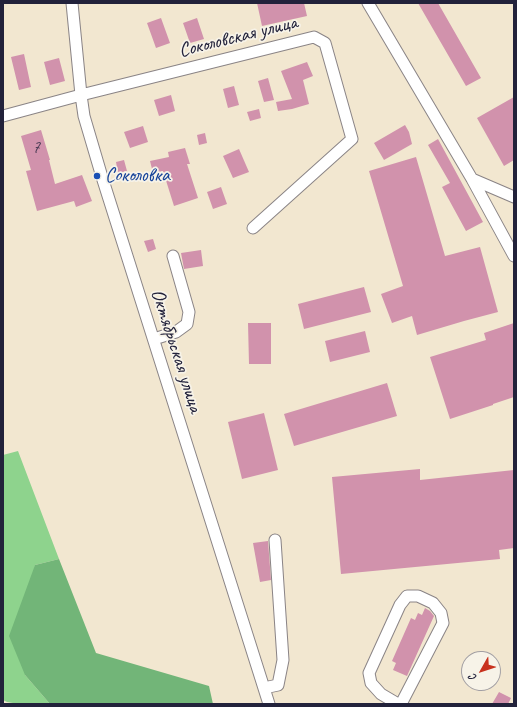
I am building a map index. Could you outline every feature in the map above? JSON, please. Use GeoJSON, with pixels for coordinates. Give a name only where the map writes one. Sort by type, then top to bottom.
{"type":"FeatureCollection","features":[{"type":"Feature","properties":{"kind":"street","name":"Октябрьская улица"},"geometry":{"type":"LineString","coordinates":[[72,3],[84,116],[269,704]]}},
{"type":"Feature","properties":{"kind":"street"},"geometry":{"type":"LineString","coordinates":[[368,3],[472,179],[514,256]]}},
{"type":"Feature","properties":{"kind":"street","name":"Соколовская улица"},"geometry":{"type":"LineString","coordinates":[[3,116],[314,36],[324,43],[352,139],[253,228]]}},
{"type":"Feature","properties":{"kind":"street"},"geometry":{"type":"LineString","coordinates":[[472,179],[514,197]]}},
{"type":"Feature","properties":{"kind":"street"},"geometry":{"type":"LineString","coordinates":[[154,339],[176,332],[187,324],[189,312],[173,256]]}},
{"type":"Feature","properties":{"kind":"street"},"geometry":{"type":"LineString","coordinates":[[264,688],[278,685],[283,660],[275,540]]}},
{"type":"Feature","properties":{"kind":"street"},"geometry":{"type":"LineString","coordinates":[[398,704],[380,694],[371,683],[370,673],[400,606],[407,596],[418,596],[433,603],[441,613],[443,623],[401,704]]}},
{"type":"Feature","properties":{"kind":"green space"},"geometry":{"type":"Polygon","coordinates":[[[18,451],[59,559],[35,565],[25,675],[50,704],[19,704],[3,700],[3,455],[18,451]]]}},
{"type":"Feature","properties":{"kind":"green space"},"geometry":{"type":"Polygon","coordinates":[[[59,559],[96,653],[209,686],[213,704],[50,704],[25,675],[9,636],[35,565],[59,559]]]}},
{"type":"Feature","properties":{"kind":"building"},"geometry":{"type":"Polygon","coordinates":[[[257,3],[304,3],[307,16],[262,26],[257,3]]]}},
{"type":"Feature","properties":{"kind":"building"},"geometry":{"type":"Polygon","coordinates":[[[418,3],[438,3],[481,78],[466,86],[418,3]]]}},
{"type":"Feature","properties":{"kind":"building"},"geometry":{"type":"Polygon","coordinates":[[[161,18],[170,43],[156,48],[147,23],[161,18]]]}},
{"type":"Feature","properties":{"kind":"building"},"geometry":{"type":"Polygon","coordinates":[[[197,18],[204,39],[190,43],[183,23],[197,18]]]}},
{"type":"Feature","properties":{"kind":"building"},"geometry":{"type":"Polygon","coordinates":[[[24,54],[31,87],[19,90],[11,57],[24,54]]]}},
{"type":"Feature","properties":{"kind":"building"},"geometry":{"type":"Polygon","coordinates":[[[59,58],[65,81],[50,85],[44,62],[59,58]]]}},
{"type":"Feature","properties":{"kind":"building"},"geometry":{"type":"Polygon","coordinates":[[[307,62],[313,76],[303,80],[309,104],[278,111],[276,102],[292,99],[281,71],[307,62]]]}},
{"type":"Feature","properties":{"kind":"building"},"geometry":{"type":"Polygon","coordinates":[[[268,78],[274,100],[264,102],[258,81],[268,78]]]}},
{"type":"Feature","properties":{"kind":"building"},"geometry":{"type":"Polygon","coordinates":[[[234,86],[239,105],[228,108],[223,89],[234,86]]]}},
{"type":"Feature","properties":{"kind":"building"},"geometry":{"type":"Polygon","coordinates":[[[171,95],[175,111],[159,116],[154,100],[171,95]]]}},
{"type":"Feature","properties":{"kind":"building"},"geometry":{"type":"Polygon","coordinates":[[[514,97],[514,160],[504,166],[477,118],[514,97]]]}},
{"type":"Feature","properties":{"kind":"building"},"geometry":{"type":"Polygon","coordinates":[[[259,109],[261,118],[250,121],[247,112],[259,109]]]}},
{"type":"Feature","properties":{"kind":"building"},"geometry":{"type":"Polygon","coordinates":[[[405,125],[409,132],[412,144],[384,160],[374,143],[405,125]]]}},
{"type":"Feature","properties":{"kind":"building"},"geometry":{"type":"Polygon","coordinates":[[[143,126],[148,142],[130,148],[124,132],[143,126]]]}},
{"type":"Feature","properties":{"kind":"building"},"geometry":{"type":"Polygon","coordinates":[[[41,130],[55,184],[82,175],[92,201],[76,207],[74,201],[37,211],[26,171],[31,170],[21,136],[41,130]]]}},
{"type":"Feature","properties":{"kind":"building"},"geometry":{"type":"Polygon","coordinates":[[[205,133],[207,143],[199,145],[197,135],[205,133]]]}},
{"type":"Feature","properties":{"kind":"building"},"geometry":{"type":"Polygon","coordinates":[[[438,139],[483,222],[466,231],[442,187],[450,183],[428,145],[438,139]]]}},
{"type":"Feature","properties":{"kind":"building"},"geometry":{"type":"Polygon","coordinates":[[[185,148],[190,164],[187,164],[198,198],[174,206],[163,171],[153,173],[150,161],[169,157],[168,152],[185,148]]]}},
{"type":"Feature","properties":{"kind":"building"},"geometry":{"type":"Polygon","coordinates":[[[239,149],[249,172],[233,178],[223,156],[239,149]]]}},
{"type":"Feature","properties":{"kind":"building"},"geometry":{"type":"Polygon","coordinates":[[[416,157],[445,256],[480,247],[498,312],[417,335],[412,316],[392,323],[381,294],[403,286],[369,171],[416,157]]]}},
{"type":"Feature","properties":{"kind":"building"},"geometry":{"type":"Polygon","coordinates":[[[124,160],[127,171],[118,173],[116,162],[124,160]]]}},
{"type":"Feature","properties":{"kind":"building"},"geometry":{"type":"Polygon","coordinates":[[[221,187],[227,204],[213,209],[207,192],[221,187]]]}},
{"type":"Feature","properties":{"kind":"building"},"geometry":{"type":"Polygon","coordinates":[[[153,239],[156,249],[148,252],[144,241],[153,239]]]}},
{"type":"Feature","properties":{"kind":"building"},"geometry":{"type":"Polygon","coordinates":[[[201,250],[203,266],[184,269],[181,253],[201,250]]]}},
{"type":"Feature","properties":{"kind":"building"},"geometry":{"type":"Polygon","coordinates":[[[364,287],[371,312],[304,329],[298,304],[364,287]]]}},
{"type":"Feature","properties":{"kind":"building"},"geometry":{"type":"Polygon","coordinates":[[[248,323],[271,323],[271,364],[249,364],[248,323]]]}},
{"type":"Feature","properties":{"kind":"building"},"geometry":{"type":"Polygon","coordinates":[[[514,323],[514,397],[450,419],[430,357],[486,340],[484,333],[514,323]]]}},
{"type":"Feature","properties":{"kind":"building"},"geometry":{"type":"Polygon","coordinates":[[[365,331],[370,352],[330,362],[325,341],[365,331]]]}},
{"type":"Feature","properties":{"kind":"building"},"geometry":{"type":"Polygon","coordinates":[[[387,383],[397,416],[294,446],[284,414],[387,383]]]}},
{"type":"Feature","properties":{"kind":"building"},"geometry":{"type":"Polygon","coordinates":[[[264,413],[278,470],[242,479],[228,422],[264,413]]]}},
{"type":"Feature","properties":{"kind":"building"},"geometry":{"type":"Polygon","coordinates":[[[420,469],[420,480],[514,470],[514,548],[499,550],[500,559],[341,574],[332,477],[420,469]]]}},
{"type":"Feature","properties":{"kind":"building"},"geometry":{"type":"Polygon","coordinates":[[[268,541],[271,580],[260,582],[253,543],[268,541]]]}},
{"type":"Feature","properties":{"kind":"building"},"geometry":{"type":"Polygon","coordinates":[[[425,608],[434,616],[407,676],[393,670],[396,663],[392,661],[411,618],[415,620],[418,613],[422,615],[425,608]]]}},
{"type":"Feature","properties":{"kind":"building"},"geometry":{"type":"Polygon","coordinates":[[[499,692],[511,698],[508,704],[492,704],[499,692]]]}},
{"type":"Feature","properties":{"kind":"place","name":"Соколовка"},"geometry":{"type":"Point","coordinates":[97,176]}}]}
